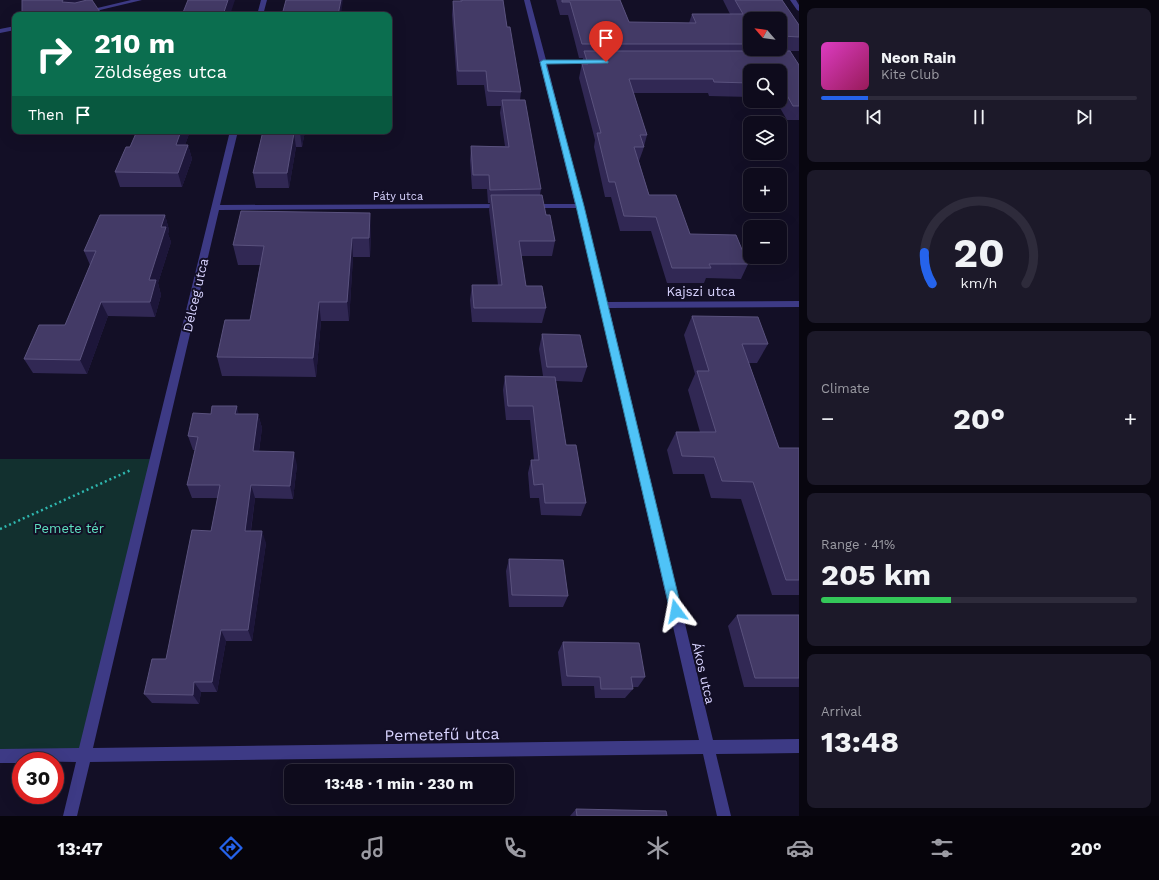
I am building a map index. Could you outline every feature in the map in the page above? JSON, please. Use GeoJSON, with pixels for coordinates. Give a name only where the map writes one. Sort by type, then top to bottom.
{"type":"FeatureCollection","features":[{"type":"Feature","properties":{"kind":"street"},"geometry":{"type":"LineString","coordinates":[[85,12],[139,0]]}},
{"type":"Feature","properties":{"kind":"street"},"geometry":{"type":"LineString","coordinates":[[261,12],[264,0]]}},
{"type":"Feature","properties":{"kind":"street","name":"Ákos utca"},"geometry":{"type":"LineString","coordinates":[[527,0],[604,305],[724,816]]}},
{"type":"Feature","properties":{"kind":"street"},"geometry":{"type":"LineString","coordinates":[[793,0],[799,9]]}},
{"type":"Feature","properties":{"kind":"street"},"geometry":{"type":"LineString","coordinates":[[0,31],[12,29]]}},
{"type":"Feature","properties":{"kind":"street"},"geometry":{"type":"LineString","coordinates":[[543,62],[606,62]]}},
{"type":"Feature","properties":{"kind":"street","name":"Délceg utca"},"geometry":{"type":"LineString","coordinates":[[156,459],[233,134]]}},
{"type":"Feature","properties":{"kind":"street","name":"Páty utca"},"geometry":{"type":"LineString","coordinates":[[216,208],[509,206]]}},
{"type":"Feature","properties":{"kind":"street"},"geometry":{"type":"LineString","coordinates":[[524,206],[580,206]]}},
{"type":"Feature","properties":{"kind":"street","name":"Kajszi utca"},"geometry":{"type":"LineString","coordinates":[[604,305],[799,304]]}},
{"type":"Feature","properties":{"kind":"street"},"geometry":{"type":"LineString","coordinates":[[70,816],[156,459]]}},
{"type":"Feature","properties":{"kind":"street","name":"Pemetefű utca"},"geometry":{"type":"LineString","coordinates":[[85,756],[799,746]]}},
{"type":"Feature","properties":{"kind":"street"},"geometry":{"type":"LineString","coordinates":[[0,756],[85,756]]}},
{"type":"Feature","properties":{"kind":"path"},"geometry":{"type":"LineString","coordinates":[[0,529],[156,459]]}},
{"type":"Feature","properties":{"kind":"green space","name":"Pemete tér"},"geometry":{"type":"Polygon","coordinates":[[[0,459],[156,459],[85,756],[64,756],[64,752],[12,752],[12,756],[0,756],[0,459]]]}},
{"type":"Feature","properties":{"kind":"building"},"geometry":{"type":"Polygon","coordinates":[[[22,0],[63,0],[62,2],[75,3],[92,0],[100,12],[22,12],[22,0]]]}},
{"type":"Feature","properties":{"kind":"building"},"geometry":{"type":"Polygon","coordinates":[[[188,0],[228,0],[224,12],[183,12],[188,0]]]}},
{"type":"Feature","properties":{"kind":"building"},"geometry":{"type":"Polygon","coordinates":[[[286,0],[341,0],[339,12],[283,12],[286,0]]]}},
{"type":"Feature","properties":{"kind":"building"},"geometry":{"type":"Polygon","coordinates":[[[503,0],[507,27],[510,27],[521,92],[488,91],[486,71],[458,71],[453,1],[503,0]]]}},
{"type":"Feature","properties":{"kind":"building"},"geometry":{"type":"Polygon","coordinates":[[[562,0],[620,0],[629,22],[696,23],[692,14],[743,14],[743,44],[582,44],[570,2],[562,2],[562,0]]]}},
{"type":"Feature","properties":{"kind":"building"},"geometry":{"type":"Polygon","coordinates":[[[735,0],[782,0],[799,25],[799,37],[787,36],[787,12],[743,12],[743,14],[735,0]]]}},
{"type":"Feature","properties":{"kind":"building"},"geometry":{"type":"Polygon","coordinates":[[[584,51],[743,51],[743,56],[787,56],[787,51],[790,51],[799,65],[799,106],[793,106],[787,95],[787,64],[743,64],[743,83],[714,82],[713,79],[629,79],[647,135],[640,135],[644,147],[634,147],[649,195],[676,195],[690,234],[736,235],[743,252],[743,264],[709,264],[711,268],[672,268],[656,217],[624,216],[615,182],[609,182],[597,133],[601,133],[582,64],[588,64],[584,51]]]}},
{"type":"Feature","properties":{"kind":"building"},"geometry":{"type":"Polygon","coordinates":[[[502,100],[525,100],[541,189],[490,190],[489,175],[473,175],[471,146],[509,147],[502,100]]]}},
{"type":"Feature","properties":{"kind":"building"},"geometry":{"type":"Polygon","coordinates":[[[136,134],[180,134],[176,145],[188,145],[178,173],[115,172],[126,147],[130,147],[136,134]]]}},
{"type":"Feature","properties":{"kind":"building"},"geometry":{"type":"Polygon","coordinates":[[[262,134],[294,134],[287,173],[253,173],[262,134]]]}},
{"type":"Feature","properties":{"kind":"building"},"geometry":{"type":"Polygon","coordinates":[[[491,195],[542,195],[546,215],[550,215],[555,241],[519,241],[526,286],[542,286],[546,308],[474,308],[472,285],[502,285],[491,195]]]}},
{"type":"Feature","properties":{"kind":"building"},"geometry":{"type":"Polygon","coordinates":[[[241,211],[370,213],[369,238],[352,238],[347,302],[319,302],[313,358],[217,357],[225,320],[250,320],[264,246],[233,245],[241,211]]]}},
{"type":"Feature","properties":{"kind":"building"},"geometry":{"type":"Polygon","coordinates":[[[100,215],[165,215],[161,227],[166,227],[149,280],[156,280],[150,302],[101,302],[80,360],[24,359],[39,325],[65,325],[96,251],[84,251],[100,215]]]}},
{"type":"Feature","properties":{"kind":"building"},"geometry":{"type":"Polygon","coordinates":[[[692,316],[758,317],[768,344],[742,344],[779,448],[799,448],[799,580],[786,580],[753,482],[722,481],[714,457],[682,456],[676,432],[716,432],[697,371],[709,371],[692,316]]]}},
{"type":"Feature","properties":{"kind":"building"},"geometry":{"type":"Polygon","coordinates":[[[542,334],[580,335],[587,367],[547,367],[542,334]]]}},
{"type":"Feature","properties":{"kind":"building"},"geometry":{"type":"Polygon","coordinates":[[[505,376],[555,377],[566,445],[576,445],[586,503],[545,503],[543,484],[534,485],[531,460],[539,460],[533,406],[508,406],[505,376]]]}},
{"type":"Feature","properties":{"kind":"building"},"geometry":{"type":"Polygon","coordinates":[[[212,406],[237,406],[235,414],[258,414],[253,451],[294,452],[290,486],[251,485],[245,531],[262,531],[248,630],[221,630],[212,682],[194,682],[193,695],[144,694],[152,659],[166,659],[192,530],[211,531],[220,485],[187,485],[198,437],[188,436],[193,413],[211,414],[212,406]]]}},
{"type":"Feature","properties":{"kind":"building"},"geometry":{"type":"Polygon","coordinates":[[[509,559],[563,560],[568,596],[512,595],[509,559]]]}},
{"type":"Feature","properties":{"kind":"building"},"geometry":{"type":"Polygon","coordinates":[[[737,615],[799,615],[799,678],[755,678],[737,615]]]}},
{"type":"Feature","properties":{"kind":"building"},"geometry":{"type":"Polygon","coordinates":[[[563,642],[639,643],[645,677],[631,677],[633,689],[601,689],[600,677],[567,676],[563,642]]]}},
{"type":"Feature","properties":{"kind":"building"},"geometry":{"type":"Polygon","coordinates":[[[576,809],[666,811],[667,816],[577,816],[576,809]]]}},
{"type":"Feature","properties":{"kind":"route"},"geometry":{"type":"LineString","coordinates":[[606,62],[543,62],[580,206],[676,611]]}}]}
